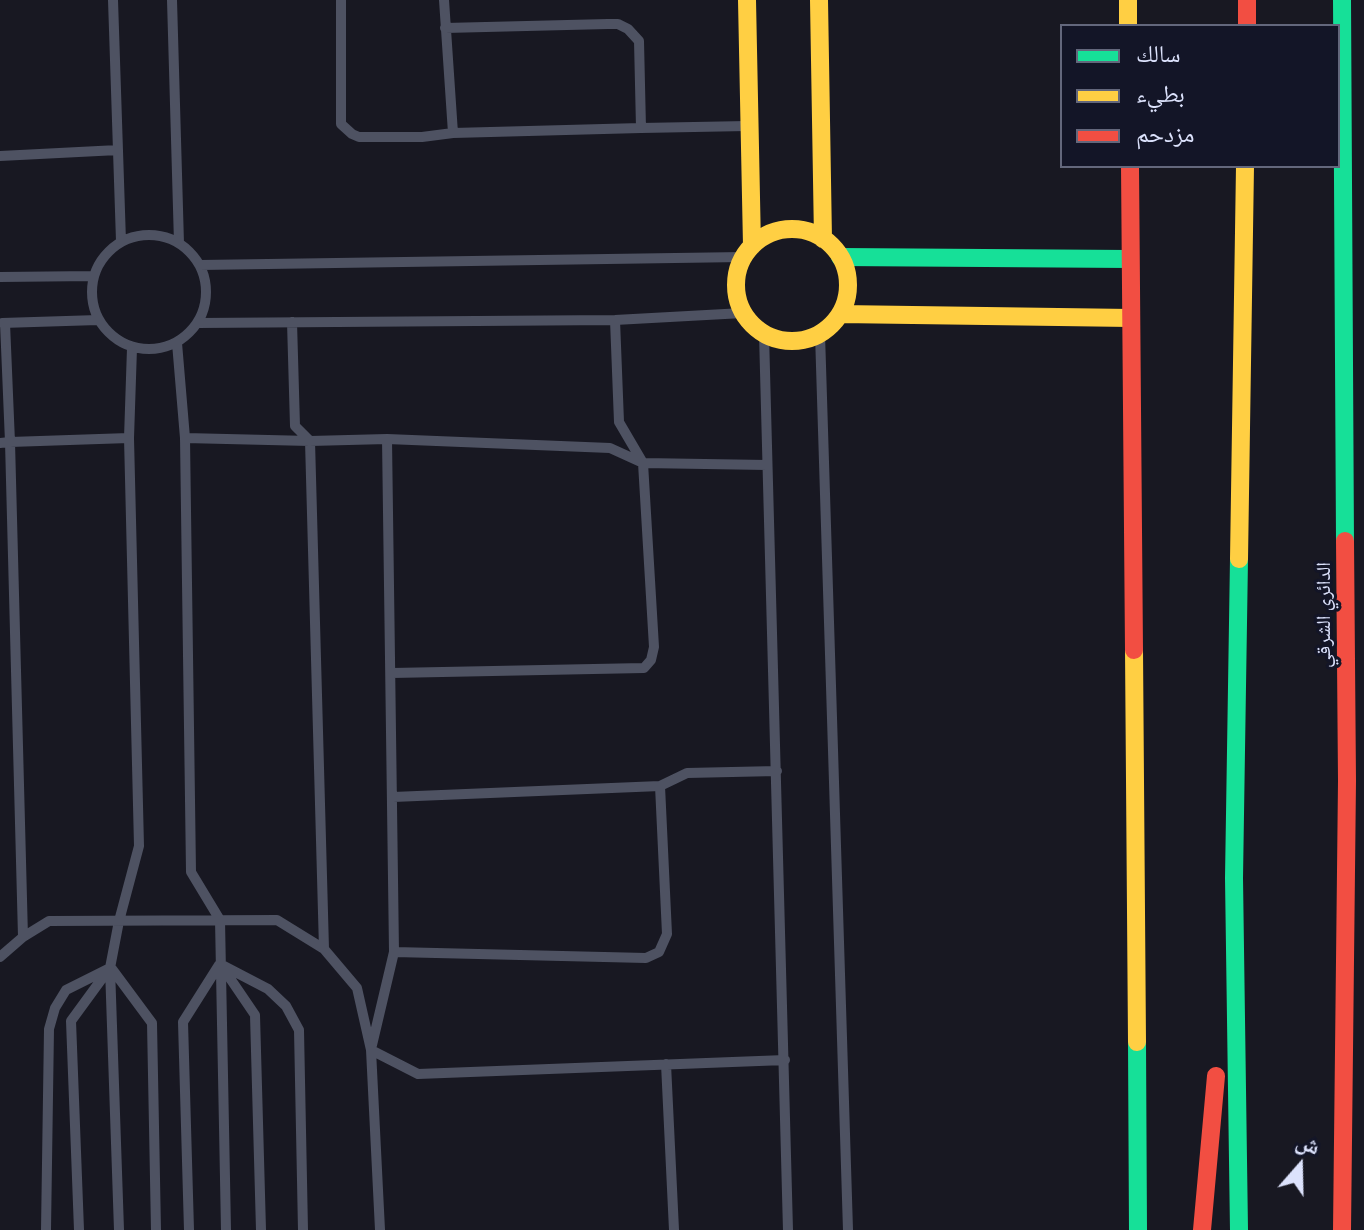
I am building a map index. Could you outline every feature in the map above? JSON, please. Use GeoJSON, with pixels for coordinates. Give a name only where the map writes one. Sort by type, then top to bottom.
{"type":"FeatureCollection","features":[{"type":"Feature","properties":{"kind":"main road"},"geometry":{"type":"LineString","coordinates":[[747,0],[748,251]]}},
{"type":"Feature","properties":{"kind":"main road"},"geometry":{"type":"LineString","coordinates":[[819,0],[823,239]]}},
{"type":"Feature","properties":{"kind":"main road"},"geometry":{"type":"LineString","coordinates":[[1128,0],[1128,24]]}},
{"type":"Feature","properties":{"kind":"main road"},"geometry":{"type":"LineString","coordinates":[[1247,0],[1247,24]]}},
{"type":"Feature","properties":{"kind":"main road","name":"الدائري الشرقي"},"geometry":{"type":"LineString","coordinates":[[1342,0],[1347,781],[1342,1230]]}},
{"type":"Feature","properties":{"kind":"main road"},"geometry":{"type":"LineString","coordinates":[[1130,168],[1138,1230]]}},
{"type":"Feature","properties":{"kind":"main road"},"geometry":{"type":"LineString","coordinates":[[1239,1230],[1234,878],[1245,168]]}},
{"type":"Feature","properties":{"kind":"main road"},"geometry":{"type":"LineString","coordinates":[[779,230],[809,232],[823,239],[840,257],[848,285],[840,314],[820,334],[792,341],[777,340],[764,334],[743,313],[736,285],[737,271],[748,251],[764,236],[779,230]]}},
{"type":"Feature","properties":{"kind":"main road"},"geometry":{"type":"LineString","coordinates":[[840,257],[1130,259]]}},
{"type":"Feature","properties":{"kind":"main road"},"geometry":{"type":"LineString","coordinates":[[840,314],[1131,318]]}},
{"type":"Feature","properties":{"kind":"main road"},"geometry":{"type":"LineString","coordinates":[[1347,781],[1363,969]]}},
{"type":"Feature","properties":{"kind":"main road"},"geometry":{"type":"LineString","coordinates":[[1202,1230],[1234,878]]}},
{"type":"Feature","properties":{"kind":"lane"},"geometry":{"type":"LineString","coordinates":[[113,0],[121,241]]}},
{"type":"Feature","properties":{"kind":"lane"},"geometry":{"type":"LineString","coordinates":[[172,0],[179,243]]}},
{"type":"Feature","properties":{"kind":"lane"},"geometry":{"type":"LineString","coordinates":[[341,0],[343,128],[359,137],[749,126]]}},
{"type":"Feature","properties":{"kind":"lane"},"geometry":{"type":"LineString","coordinates":[[444,0],[453,133]]}},
{"type":"Feature","properties":{"kind":"lane"},"geometry":{"type":"LineString","coordinates":[[445,28],[618,24],[628,29],[639,41],[641,128]]}},
{"type":"Feature","properties":{"kind":"lane"},"geometry":{"type":"LineString","coordinates":[[0,156],[118,150]]}},
{"type":"Feature","properties":{"kind":"lane"},"geometry":{"type":"LineString","coordinates":[[150,235],[179,243],[200,265],[207,294],[205,309],[198,323],[177,343],[147,350],[132,348],[107,332],[98,320],[91,291],[100,262],[121,241],[150,235]]}},
{"type":"Feature","properties":{"kind":"lane"},"geometry":{"type":"LineString","coordinates":[[200,265],[748,251]]}},
{"type":"Feature","properties":{"kind":"lane"},"geometry":{"type":"LineString","coordinates":[[0,277],[94,276]]}},
{"type":"Feature","properties":{"kind":"lane"},"geometry":{"type":"LineString","coordinates":[[198,323],[615,320],[743,313]]}},
{"type":"Feature","properties":{"kind":"lane"},"geometry":{"type":"LineString","coordinates":[[23,937],[3,323],[98,320]]}},
{"type":"Feature","properties":{"kind":"lane"},"geometry":{"type":"LineString","coordinates":[[392,673],[644,668],[651,660],[654,647],[643,463],[619,422],[615,320]]}},
{"type":"Feature","properties":{"kind":"lane"},"geometry":{"type":"LineString","coordinates":[[292,322],[295,426],[310,441],[324,949]]}},
{"type":"Feature","properties":{"kind":"lane"},"geometry":{"type":"LineString","coordinates":[[764,334],[788,1230]]}},
{"type":"Feature","properties":{"kind":"lane"},"geometry":{"type":"LineString","coordinates":[[820,334],[848,1230]]}},
{"type":"Feature","properties":{"kind":"lane"},"geometry":{"type":"LineString","coordinates":[[177,343],[185,438],[191,872],[220,920],[226,1230]]}},
{"type":"Feature","properties":{"kind":"lane"},"geometry":{"type":"LineString","coordinates":[[119,1230],[110,968],[139,846],[129,438],[132,348]]}},
{"type":"Feature","properties":{"kind":"lane"},"geometry":{"type":"LineString","coordinates":[[5,443],[129,438]]}},
{"type":"Feature","properties":{"kind":"lane"},"geometry":{"type":"LineString","coordinates":[[185,438],[387,439],[610,448],[643,463],[767,465]]}},
{"type":"Feature","properties":{"kind":"lane"},"geometry":{"type":"LineString","coordinates":[[371,1050],[394,952],[387,439]]}},
{"type":"Feature","properties":{"kind":"lane"},"geometry":{"type":"LineString","coordinates":[[393,797],[660,786],[687,773],[777,771]]}},
{"type":"Feature","properties":{"kind":"lane"},"geometry":{"type":"LineString","coordinates":[[394,952],[646,958],[659,952],[667,934],[660,786]]}},
{"type":"Feature","properties":{"kind":"lane"},"geometry":{"type":"LineString","coordinates":[[0,957],[23,937],[49,921],[277,920],[324,949],[357,988],[371,1050],[380,1230]]}},
{"type":"Feature","properties":{"kind":"lane"},"geometry":{"type":"LineString","coordinates":[[189,1230],[183,1022],[220,964]]}},
{"type":"Feature","properties":{"kind":"lane"},"geometry":{"type":"LineString","coordinates":[[220,964],[255,1015],[261,1230]]}},
{"type":"Feature","properties":{"kind":"lane"},"geometry":{"type":"LineString","coordinates":[[220,964],[268,989],[286,1006],[299,1030],[303,1230]]}},
{"type":"Feature","properties":{"kind":"lane"},"geometry":{"type":"LineString","coordinates":[[46,1230],[49,1029],[55,1008],[66,990],[110,968]]}},
{"type":"Feature","properties":{"kind":"lane"},"geometry":{"type":"LineString","coordinates":[[79,1230],[71,1021],[110,968]]}},
{"type":"Feature","properties":{"kind":"lane"},"geometry":{"type":"LineString","coordinates":[[110,968],[152,1023],[156,1230]]}},
{"type":"Feature","properties":{"kind":"lane"},"geometry":{"type":"LineString","coordinates":[[371,1050],[418,1074],[785,1060]]}},
{"type":"Feature","properties":{"kind":"lane"},"geometry":{"type":"LineString","coordinates":[[666,1064],[674,1230]]}},
{"type":"Feature","properties":{"kind":"traffic: fast"},"geometry":{"type":"LineString","coordinates":[[1342,0],[1345,541]]}},
{"type":"Feature","properties":{"kind":"traffic: fast"},"geometry":{"type":"LineString","coordinates":[[840,257],[1130,259]]}},
{"type":"Feature","properties":{"kind":"traffic: fast"},"geometry":{"type":"LineString","coordinates":[[1239,559],[1234,878],[1239,1230]]}},
{"type":"Feature","properties":{"kind":"traffic: fast"},"geometry":{"type":"LineString","coordinates":[[1137,1042],[1138,1230]]}},
{"type":"Feature","properties":{"kind":"traffic: slow"},"geometry":{"type":"LineString","coordinates":[[747,0],[752,246]]}},
{"type":"Feature","properties":{"kind":"traffic: slow"},"geometry":{"type":"LineString","coordinates":[[819,0],[823,239]]}},
{"type":"Feature","properties":{"kind":"traffic: slow"},"geometry":{"type":"LineString","coordinates":[[1128,0],[1128,24]]}},
{"type":"Feature","properties":{"kind":"traffic: slow"},"geometry":{"type":"LineString","coordinates":[[1239,559],[1245,168]]}},
{"type":"Feature","properties":{"kind":"traffic: slow"},"geometry":{"type":"LineString","coordinates":[[792,229],[813,233],[832,245],[844,264],[848,285],[844,306],[832,325],[813,337],[792,341],[771,337],[752,325],[740,306],[736,285],[740,264],[752,245],[771,233],[792,229]]}},
{"type":"Feature","properties":{"kind":"traffic: slow"},"geometry":{"type":"LineString","coordinates":[[840,314],[1131,318]]}},
{"type":"Feature","properties":{"kind":"traffic: slow"},"geometry":{"type":"LineString","coordinates":[[1134,650],[1137,1042]]}},
{"type":"Feature","properties":{"kind":"traffic: jam"},"geometry":{"type":"LineString","coordinates":[[1247,0],[1247,24]]}},
{"type":"Feature","properties":{"kind":"traffic: jam"},"geometry":{"type":"LineString","coordinates":[[1130,168],[1134,650]]}},
{"type":"Feature","properties":{"kind":"traffic: jam"},"geometry":{"type":"LineString","coordinates":[[1342,1230],[1347,781],[1345,541]]}},
{"type":"Feature","properties":{"kind":"traffic: jam"},"geometry":{"type":"LineString","coordinates":[[1202,1230],[1216,1076]]}}]}
